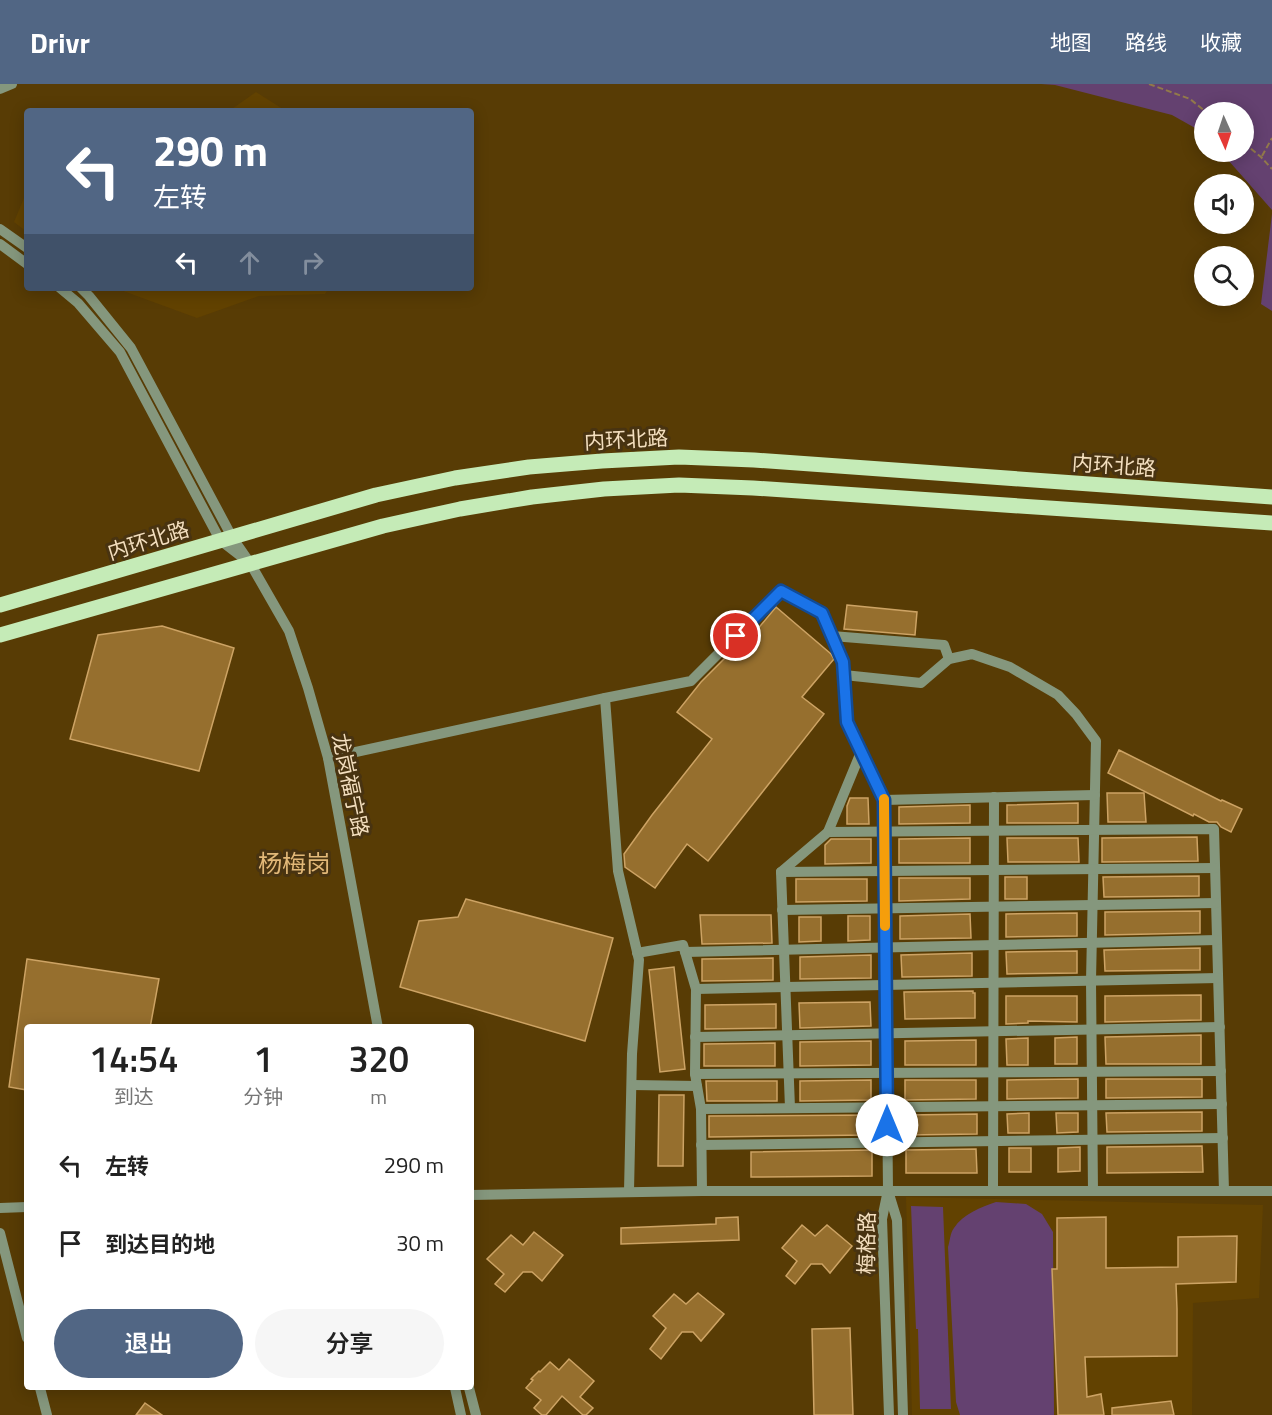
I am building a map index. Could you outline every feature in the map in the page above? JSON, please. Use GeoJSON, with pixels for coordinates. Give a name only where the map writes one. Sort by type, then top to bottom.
{"type":"FeatureCollection","features":[{"type":"Feature","properties":{"kind":"main road","name":"内环北路"},"geometry":{"type":"LineString","coordinates":[[0,605],[376,495],[455,478],[529,467],[602,460],[679,457],[754,460],[1272,497]]}},
{"type":"Feature","properties":{"kind":"main road"},"geometry":{"type":"LineString","coordinates":[[0,635],[383,526],[460,508],[532,496],[604,489],[679,485],[753,488],[1272,523]]}},
{"type":"Feature","properties":{"kind":"street"},"geometry":{"type":"LineString","coordinates":[[0,89],[12,84]]}},
{"type":"Feature","properties":{"kind":"street"},"geometry":{"type":"LineString","coordinates":[[0,229],[24,246]]}},
{"type":"Feature","properties":{"kind":"street"},"geometry":{"type":"LineString","coordinates":[[0,244],[24,262]]}},
{"type":"Feature","properties":{"kind":"street","name":"龙岗福宁路"},"geometry":{"type":"LineString","coordinates":[[64,291],[78,303],[120,352],[226,538],[250,563],[289,631],[328,758],[377,1024]]}},
{"type":"Feature","properties":{"kind":"street","name":"龙岗福宁路"},"geometry":{"type":"LineString","coordinates":[[84,291],[131,348],[226,538]]}},
{"type":"Feature","properties":{"kind":"street"},"geometry":{"type":"LineString","coordinates":[[328,758],[691,681],[781,591],[822,613],[843,662],[847,722],[884,800],[888,1190]]}},
{"type":"Feature","properties":{"kind":"street"},"geometry":{"type":"LineString","coordinates":[[832,636],[944,645],[949,659]]}},
{"type":"Feature","properties":{"kind":"street"},"geometry":{"type":"LineString","coordinates":[[844,675],[921,683],[949,659],[972,654],[1010,667],[1058,695],[1096,741],[1091,981],[1093,1191]]}},
{"type":"Feature","properties":{"kind":"street"},"geometry":{"type":"LineString","coordinates":[[605,698],[618,871],[639,960],[629,1191]]}},
{"type":"Feature","properties":{"kind":"street"},"geometry":{"type":"LineString","coordinates":[[781,872],[828,832],[861,752]]}},
{"type":"Feature","properties":{"kind":"street"},"geometry":{"type":"LineString","coordinates":[[884,800],[1095,795]]}},
{"type":"Feature","properties":{"kind":"street"},"geometry":{"type":"LineString","coordinates":[[993,1191],[994,797]]}},
{"type":"Feature","properties":{"kind":"street"},"geometry":{"type":"LineString","coordinates":[[828,832],[1214,829],[1224,1191]]}},
{"type":"Feature","properties":{"kind":"street"},"geometry":{"type":"LineString","coordinates":[[781,872],[1215,868]]}},
{"type":"Feature","properties":{"kind":"street"},"geometry":{"type":"LineString","coordinates":[[781,872],[790,1108]]}},
{"type":"Feature","properties":{"kind":"street"},"geometry":{"type":"LineString","coordinates":[[782,910],[1216,903]]}},
{"type":"Feature","properties":{"kind":"street"},"geometry":{"type":"LineString","coordinates":[[685,952],[1217,940]]}},
{"type":"Feature","properties":{"kind":"street"},"geometry":{"type":"LineString","coordinates":[[638,953],[683,945],[696,989],[695,1074],[701,1109],[702,1191]]}},
{"type":"Feature","properties":{"kind":"street"},"geometry":{"type":"LineString","coordinates":[[696,989],[1218,978]]}},
{"type":"Feature","properties":{"kind":"street"},"geometry":{"type":"LineString","coordinates":[[695,1038],[1220,1027]]}},
{"type":"Feature","properties":{"kind":"street"},"geometry":{"type":"LineString","coordinates":[[695,1074],[1221,1071]]}},
{"type":"Feature","properties":{"kind":"street"},"geometry":{"type":"LineString","coordinates":[[632,1085],[697,1086]]}},
{"type":"Feature","properties":{"kind":"street"},"geometry":{"type":"LineString","coordinates":[[701,1109],[1222,1104]]}},
{"type":"Feature","properties":{"kind":"street"},"geometry":{"type":"LineString","coordinates":[[701,1145],[1223,1138]]}},
{"type":"Feature","properties":{"kind":"street","name":"梅格路"},"geometry":{"type":"LineString","coordinates":[[888,1190],[882,1219],[889,1415]]}},
{"type":"Feature","properties":{"kind":"street","name":"梅格路"},"geometry":{"type":"LineString","coordinates":[[888,1190],[897,1220],[903,1415]]}},
{"type":"Feature","properties":{"kind":"street"},"geometry":{"type":"LineString","coordinates":[[474,1195],[629,1191],[1272,1191]]}},
{"type":"Feature","properties":{"kind":"street"},"geometry":{"type":"LineString","coordinates":[[0,1208],[24,1207]]}},
{"type":"Feature","properties":{"kind":"street"},"geometry":{"type":"LineString","coordinates":[[0,1233],[24,1326]]}},
{"type":"Feature","properties":{"kind":"street"},"geometry":{"type":"LineString","coordinates":[[41,1390],[47,1415]]}},
{"type":"Feature","properties":{"kind":"street"},"geometry":{"type":"LineString","coordinates":[[455,1390],[461,1415]]}},
{"type":"Feature","properties":{"kind":"street"},"geometry":{"type":"LineString","coordinates":[[470,1390],[476,1415]]}},
{"type":"Feature","properties":{"kind":"path"},"geometry":{"type":"LineString","coordinates":[[1149,84],[1194,102]]}},
{"type":"Feature","properties":{"kind":"path"},"geometry":{"type":"LineString","coordinates":[[1261,157],[1272,138]]}},
{"type":"Feature","properties":{"kind":"path"},"geometry":{"type":"LineString","coordinates":[[1254,151],[1272,169]]}},
{"type":"Feature","properties":{"kind":"shaded area"},"geometry":{"type":"Polygon","coordinates":[[[1041,84],[1272,84],[1272,210],[1254,190],[1254,174],[1240,174],[1230,162],[1254,162],[1254,102],[1194,102],[1194,127],[1172,115],[1055,85],[1041,84]]]}},
{"type":"Feature","properties":{"kind":"shaded area"},"geometry":{"type":"Polygon","coordinates":[[[256,92],[281,108],[233,108],[256,92]]]}},
{"type":"Feature","properties":{"kind":"shaded area"},"geometry":{"type":"Polygon","coordinates":[[[24,198],[24,230],[14,222],[24,198]]]}},
{"type":"Feature","properties":{"kind":"shaded area"},"geometry":{"type":"Polygon","coordinates":[[[1272,214],[1272,311],[1261,304],[1272,214]]]}},
{"type":"Feature","properties":{"kind":"shaded area"},"geometry":{"type":"Polygon","coordinates":[[[123,291],[327,291],[325,294],[259,296],[197,318],[123,291]]]}},
{"type":"Feature","properties":{"kind":"shaded area"},"geometry":{"type":"Polygon","coordinates":[[[906,1197],[1263,1205],[1259,1298],[1193,1303],[1192,1415],[912,1415],[906,1197]]]}},
{"type":"Feature","properties":{"kind":"shaded area"},"geometry":{"type":"Polygon","coordinates":[[[996,1202],[1026,1204],[1042,1214],[1053,1232],[1054,1415],[960,1415],[956,1402],[948,1247],[953,1230],[962,1219],[996,1202]]]}},
{"type":"Feature","properties":{"kind":"shaded area"},"geometry":{"type":"Polygon","coordinates":[[[911,1206],[943,1207],[951,1409],[920,1409],[911,1206]]]}},
{"type":"Feature","properties":{"kind":"building"},"geometry":{"type":"Polygon","coordinates":[[[847,605],[917,612],[915,635],[844,629],[847,605]]]}},
{"type":"Feature","properties":{"kind":"building"},"geometry":{"type":"Polygon","coordinates":[[[776,607],[834,659],[802,697],[824,714],[708,861],[687,844],[655,888],[625,867],[624,854],[712,739],[677,712],[701,682],[737,646],[741,649],[776,607]]]}},
{"type":"Feature","properties":{"kind":"building"},"geometry":{"type":"Polygon","coordinates":[[[162,626],[234,648],[199,771],[70,739],[98,635],[162,626]]]}},
{"type":"Feature","properties":{"kind":"building"},"geometry":{"type":"Polygon","coordinates":[[[1119,750],[1221,801],[1242,809],[1231,832],[1217,822],[1209,822],[1194,814],[1193,816],[1108,773],[1119,750]]]}},
{"type":"Feature","properties":{"kind":"building"},"geometry":{"type":"Polygon","coordinates":[[[1107,793],[1144,793],[1146,822],[1108,822],[1107,793]]]}},
{"type":"Feature","properties":{"kind":"building"},"geometry":{"type":"Polygon","coordinates":[[[850,798],[868,798],[869,824],[847,824],[847,806],[850,798]]]}},
{"type":"Feature","properties":{"kind":"building"},"geometry":{"type":"Polygon","coordinates":[[[1078,803],[1078,823],[1007,823],[1007,805],[1078,803]]]}},
{"type":"Feature","properties":{"kind":"building"},"geometry":{"type":"Polygon","coordinates":[[[970,805],[970,823],[899,824],[899,807],[970,805]]]}},
{"type":"Feature","properties":{"kind":"building"},"geometry":{"type":"Polygon","coordinates":[[[1197,837],[1198,861],[1102,862],[1102,838],[1197,837]]]}},
{"type":"Feature","properties":{"kind":"building"},"geometry":{"type":"Polygon","coordinates":[[[970,838],[970,863],[899,863],[899,839],[970,838]]]}},
{"type":"Feature","properties":{"kind":"building"},"geometry":{"type":"Polygon","coordinates":[[[1007,838],[1078,838],[1079,862],[1008,862],[1007,838]]]}},
{"type":"Feature","properties":{"kind":"building"},"geometry":{"type":"Polygon","coordinates":[[[831,839],[871,839],[871,863],[825,864],[825,845],[831,839]]]}},
{"type":"Feature","properties":{"kind":"building"},"geometry":{"type":"Polygon","coordinates":[[[1199,876],[1199,896],[1104,897],[1103,877],[1199,876]]]}},
{"type":"Feature","properties":{"kind":"building"},"geometry":{"type":"Polygon","coordinates":[[[1005,877],[1027,877],[1027,899],[1005,899],[1005,877]]]}},
{"type":"Feature","properties":{"kind":"building"},"geometry":{"type":"Polygon","coordinates":[[[899,878],[970,878],[970,899],[899,901],[899,878]]]}},
{"type":"Feature","properties":{"kind":"building"},"geometry":{"type":"Polygon","coordinates":[[[796,879],[867,879],[867,901],[796,902],[796,879]]]}},
{"type":"Feature","properties":{"kind":"building"},"geometry":{"type":"Polygon","coordinates":[[[466,899],[613,938],[585,1041],[400,987],[419,921],[458,917],[466,899]]]}},
{"type":"Feature","properties":{"kind":"building"},"geometry":{"type":"Polygon","coordinates":[[[1200,911],[1200,933],[1105,935],[1105,912],[1200,911]]]}},
{"type":"Feature","properties":{"kind":"building"},"geometry":{"type":"Polygon","coordinates":[[[1077,913],[1077,936],[1006,937],[1006,914],[1077,913]]]}},
{"type":"Feature","properties":{"kind":"building"},"geometry":{"type":"Polygon","coordinates":[[[970,914],[971,938],[900,939],[900,916],[970,914]]]}},
{"type":"Feature","properties":{"kind":"building"},"geometry":{"type":"Polygon","coordinates":[[[700,915],[771,915],[772,943],[702,944],[700,915]]]}},
{"type":"Feature","properties":{"kind":"building"},"geometry":{"type":"Polygon","coordinates":[[[848,916],[870,916],[870,940],[848,941],[848,916]]]}},
{"type":"Feature","properties":{"kind":"building"},"geometry":{"type":"Polygon","coordinates":[[[799,917],[821,917],[821,941],[799,942],[799,917]]]}},
{"type":"Feature","properties":{"kind":"building"},"geometry":{"type":"Polygon","coordinates":[[[1200,948],[1200,970],[1105,971],[1104,950],[1200,948]]]}},
{"type":"Feature","properties":{"kind":"building"},"geometry":{"type":"Polygon","coordinates":[[[1077,951],[1077,973],[1007,974],[1006,952],[1077,951]]]}},
{"type":"Feature","properties":{"kind":"building"},"geometry":{"type":"Polygon","coordinates":[[[972,953],[972,976],[902,977],[901,955],[972,953]]]}},
{"type":"Feature","properties":{"kind":"building"},"geometry":{"type":"Polygon","coordinates":[[[871,955],[871,978],[800,979],[800,957],[871,955]]]}},
{"type":"Feature","properties":{"kind":"building"},"geometry":{"type":"Polygon","coordinates":[[[773,958],[773,980],[702,981],[702,959],[773,958]]]}},
{"type":"Feature","properties":{"kind":"building"},"geometry":{"type":"Polygon","coordinates":[[[27,959],[159,979],[151,1024],[24,1024],[24,1090],[9,1087],[27,959]]]}},
{"type":"Feature","properties":{"kind":"building"},"geometry":{"type":"Polygon","coordinates":[[[674,967],[685,1069],[660,1072],[649,970],[674,967]]]}},
{"type":"Feature","properties":{"kind":"building"},"geometry":{"type":"Polygon","coordinates":[[[973,991],[975,993],[975,1018],[905,1019],[904,992],[973,991]]]}},
{"type":"Feature","properties":{"kind":"building"},"geometry":{"type":"Polygon","coordinates":[[[1201,995],[1201,1020],[1105,1022],[1105,996],[1201,995]]]}},
{"type":"Feature","properties":{"kind":"building"},"geometry":{"type":"Polygon","coordinates":[[[1006,996],[1077,996],[1077,1022],[1028,1021],[1028,1023],[1006,1024],[1006,996]]]}},
{"type":"Feature","properties":{"kind":"building"},"geometry":{"type":"Polygon","coordinates":[[[870,1002],[871,1026],[800,1028],[799,1003],[870,1002]]]}},
{"type":"Feature","properties":{"kind":"building"},"geometry":{"type":"Polygon","coordinates":[[[776,1004],[776,1028],[705,1029],[705,1005],[776,1004]]]}},
{"type":"Feature","properties":{"kind":"building"},"geometry":{"type":"Polygon","coordinates":[[[1201,1035],[1201,1064],[1106,1064],[1105,1037],[1201,1035]]]}},
{"type":"Feature","properties":{"kind":"building"},"geometry":{"type":"Polygon","coordinates":[[[1077,1037],[1077,1064],[1055,1064],[1055,1038],[1077,1037]]]}},
{"type":"Feature","properties":{"kind":"building"},"geometry":{"type":"Polygon","coordinates":[[[1028,1038],[1028,1065],[1007,1065],[1006,1039],[1028,1038]]]}},
{"type":"Feature","properties":{"kind":"building"},"geometry":{"type":"Polygon","coordinates":[[[976,1040],[976,1065],[905,1065],[905,1041],[976,1040]]]}},
{"type":"Feature","properties":{"kind":"building"},"geometry":{"type":"Polygon","coordinates":[[[871,1041],[871,1065],[800,1066],[800,1042],[871,1041]]]}},
{"type":"Feature","properties":{"kind":"building"},"geometry":{"type":"Polygon","coordinates":[[[775,1043],[775,1066],[704,1066],[704,1044],[775,1043]]]}},
{"type":"Feature","properties":{"kind":"building"},"geometry":{"type":"Polygon","coordinates":[[[1078,1079],[1078,1098],[1007,1099],[1007,1080],[1078,1079]]]}},
{"type":"Feature","properties":{"kind":"building"},"geometry":{"type":"Polygon","coordinates":[[[1106,1079],[1202,1079],[1202,1097],[1106,1098],[1106,1079]]]}},
{"type":"Feature","properties":{"kind":"building"},"geometry":{"type":"Polygon","coordinates":[[[871,1080],[871,1100],[800,1101],[800,1081],[871,1080]]]}},
{"type":"Feature","properties":{"kind":"building"},"geometry":{"type":"Polygon","coordinates":[[[905,1080],[976,1080],[976,1099],[905,1100],[905,1080]]]}},
{"type":"Feature","properties":{"kind":"building"},"geometry":{"type":"Polygon","coordinates":[[[706,1081],[777,1081],[777,1101],[707,1101],[706,1081]]]}},
{"type":"Feature","properties":{"kind":"building"},"geometry":{"type":"Polygon","coordinates":[[[659,1095],[684,1095],[683,1166],[658,1166],[659,1095]]]}},
{"type":"Feature","properties":{"kind":"building"},"geometry":{"type":"Polygon","coordinates":[[[1202,1112],[1202,1131],[1107,1132],[1106,1113],[1202,1112]]]}},
{"type":"Feature","properties":{"kind":"building"},"geometry":{"type":"Polygon","coordinates":[[[1029,1113],[1029,1133],[1008,1133],[1007,1114],[1029,1113]]]}},
{"type":"Feature","properties":{"kind":"building"},"geometry":{"type":"Polygon","coordinates":[[[1056,1113],[1078,1113],[1078,1132],[1057,1133],[1056,1113]]]}},
{"type":"Feature","properties":{"kind":"building"},"geometry":{"type":"Polygon","coordinates":[[[977,1114],[977,1134],[906,1135],[906,1115],[977,1114]]]}},
{"type":"Feature","properties":{"kind":"building"},"geometry":{"type":"Polygon","coordinates":[[[871,1115],[871,1135],[709,1137],[709,1116],[871,1115]]]}},
{"type":"Feature","properties":{"kind":"building"},"geometry":{"type":"Polygon","coordinates":[[[1202,1146],[1203,1172],[1107,1173],[1107,1147],[1202,1146]]]}},
{"type":"Feature","properties":{"kind":"building"},"geometry":{"type":"Polygon","coordinates":[[[1080,1147],[1080,1171],[1058,1172],[1058,1148],[1080,1147]]]}},
{"type":"Feature","properties":{"kind":"building"},"geometry":{"type":"Polygon","coordinates":[[[1009,1148],[1031,1148],[1031,1172],[1009,1172],[1009,1148]]]}},
{"type":"Feature","properties":{"kind":"building"},"geometry":{"type":"Polygon","coordinates":[[[976,1149],[977,1173],[906,1173],[906,1150],[976,1149]]]}},
{"type":"Feature","properties":{"kind":"building"},"geometry":{"type":"Polygon","coordinates":[[[871,1150],[872,1176],[751,1177],[751,1152],[871,1150]]]}},
{"type":"Feature","properties":{"kind":"building"},"geometry":{"type":"Polygon","coordinates":[[[738,1217],[739,1240],[621,1244],[621,1228],[716,1224],[716,1218],[738,1217]]]}},
{"type":"Feature","properties":{"kind":"building"},"geometry":{"type":"Polygon","coordinates":[[[1106,1217],[1106,1268],[1178,1267],[1178,1237],[1237,1236],[1236,1282],[1176,1284],[1177,1356],[1085,1357],[1087,1397],[1101,1394],[1104,1415],[1058,1415],[1052,1269],[1057,1269],[1057,1218],[1106,1217]]]}},
{"type":"Feature","properties":{"kind":"building"},"geometry":{"type":"Polygon","coordinates":[[[802,1225],[815,1236],[827,1225],[852,1246],[830,1273],[822,1264],[811,1264],[795,1284],[786,1276],[797,1261],[782,1248],[802,1225]]]}},
{"type":"Feature","properties":{"kind":"building"},"geometry":{"type":"Polygon","coordinates":[[[534,1232],[563,1255],[542,1281],[532,1272],[523,1272],[505,1292],[495,1284],[504,1274],[487,1259],[511,1235],[523,1245],[534,1232]]]}},
{"type":"Feature","properties":{"kind":"building"},"geometry":{"type":"Polygon","coordinates":[[[698,1293],[724,1314],[701,1341],[693,1332],[682,1332],[661,1359],[650,1349],[666,1328],[653,1316],[674,1294],[686,1304],[698,1293]]]}},
{"type":"Feature","properties":{"kind":"building"},"geometry":{"type":"Polygon","coordinates":[[[850,1328],[853,1415],[814,1415],[812,1329],[850,1328]]]}},
{"type":"Feature","properties":{"kind":"building"},"geometry":{"type":"Polygon","coordinates":[[[569,1359],[594,1381],[580,1397],[593,1408],[583,1415],[562,1396],[546,1415],[542,1415],[534,1408],[541,1400],[526,1388],[533,1380],[531,1379],[550,1362],[559,1370],[569,1359]]]}},
{"type":"Feature","properties":{"kind":"building"},"geometry":{"type":"Polygon","coordinates":[[[1171,1401],[1174,1415],[1112,1415],[1112,1408],[1171,1401]]]}},
{"type":"Feature","properties":{"kind":"building"},"geometry":{"type":"Polygon","coordinates":[[[145,1403],[162,1415],[136,1415],[145,1403]]]}},
{"type":"Feature","properties":{"kind":"slow traffic"},"geometry":{"type":"LineString","coordinates":[[884,799],[885,926]]}},
{"type":"Feature","properties":{"kind":"district","name":"杨梅岗"},"geometry":{"type":"Point","coordinates":[294,863]}},
{"type":"Feature","properties":{"kind":"route"},"geometry":{"type":"LineString","coordinates":[[736,636],[781,591],[822,613],[843,662],[847,722],[884,800],[887,1125]]}}]}
